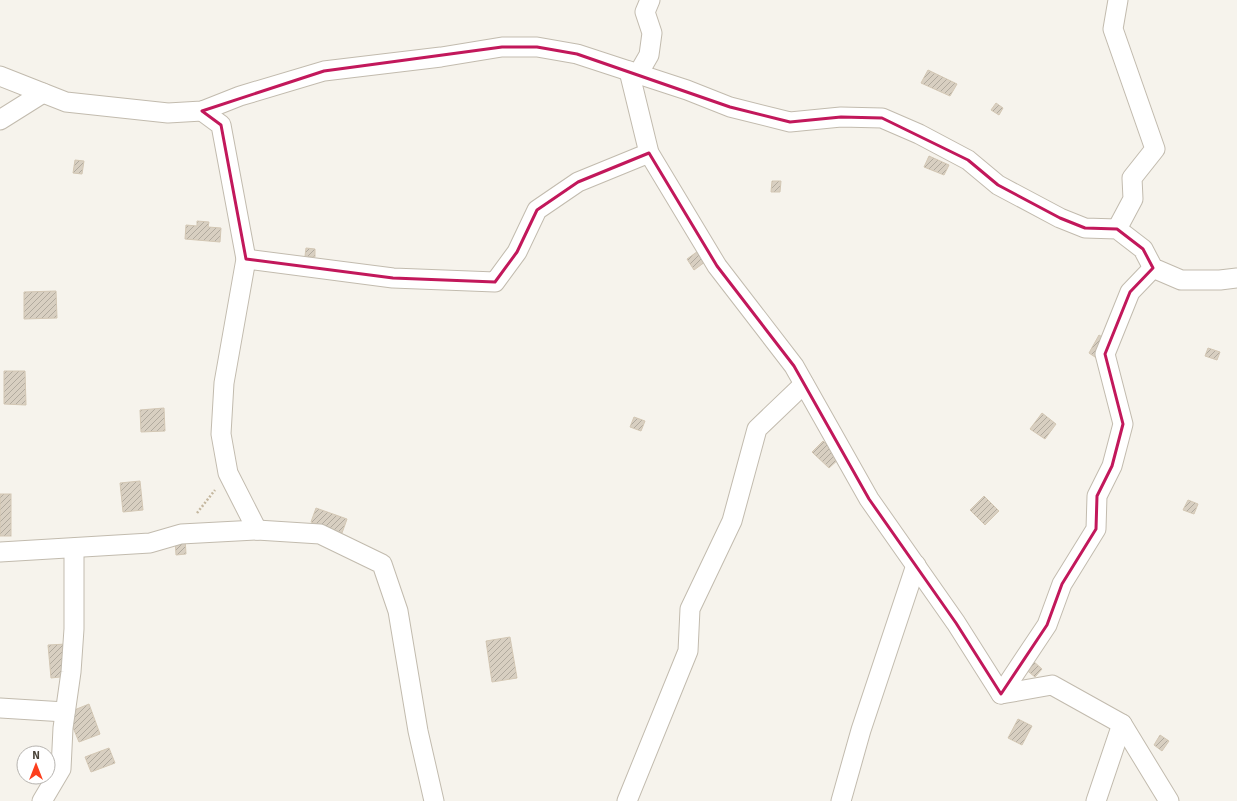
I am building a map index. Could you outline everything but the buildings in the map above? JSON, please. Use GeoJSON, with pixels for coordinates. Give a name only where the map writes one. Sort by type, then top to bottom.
{"type":"FeatureCollection","features":[{"type":"Feature","properties":{"kind":"street"},"geometry":{"type":"LineString","coordinates":[[634,72],[649,55],[652,33],[645,12],[650,0]]}},
{"type":"Feature","properties":{"kind":"street"},"geometry":{"type":"LineString","coordinates":[[1117,229],[1133,199],[1132,178],[1154,149],[1113,29],[1118,0]]}},
{"type":"Feature","properties":{"kind":"street"},"geometry":{"type":"LineString","coordinates":[[0,76],[66,102],[168,113],[202,111],[240,96],[324,71],[440,57],[502,47],[537,47],[578,54],[687,90],[730,107],[790,122],[841,117],[882,118],[919,134],[968,160],[998,185],[1060,218],[1085,228],[1117,229],[1143,249],[1152,268],[1181,280],[1220,280],[1237,278]]}},
{"type":"Feature","properties":{"kind":"street"},"geometry":{"type":"LineString","coordinates":[[634,72],[649,153],[717,266],[794,366],[869,499],[956,623],[1001,694]]}},
{"type":"Feature","properties":{"kind":"street"},"geometry":{"type":"LineString","coordinates":[[0,120],[43,93]]}},
{"type":"Feature","properties":{"kind":"street"},"geometry":{"type":"LineString","coordinates":[[202,111],[221,125],[246,259],[224,383],[221,434],[228,473],[257,530]]}},
{"type":"Feature","properties":{"kind":"street"},"geometry":{"type":"LineString","coordinates":[[246,259],[393,278],[495,282],[517,252],[537,210],[578,182],[649,153]]}},
{"type":"Feature","properties":{"kind":"street"},"geometry":{"type":"LineString","coordinates":[[1001,694],[1047,626],[1062,584],[1096,529],[1097,496],[1112,466],[1123,424],[1105,354],[1130,292],[1152,268]]}},
{"type":"Feature","properties":{"kind":"street"},"geometry":{"type":"LineString","coordinates":[[627,801],[688,651],[690,609],[732,521],[757,429],[804,384]]}},
{"type":"Feature","properties":{"kind":"street"},"geometry":{"type":"LineString","coordinates":[[0,552],[150,543],[181,534],[257,530],[320,534],[382,564],[398,611],[418,731],[434,801]]}},
{"type":"Feature","properties":{"kind":"street"},"geometry":{"type":"LineString","coordinates":[[42,801],[61,769],[65,712],[71,672],[74,629],[74,548]]}},
{"type":"Feature","properties":{"kind":"street"},"geometry":{"type":"LineString","coordinates":[[841,801],[861,730],[916,565]]}},
{"type":"Feature","properties":{"kind":"street"},"geometry":{"type":"LineString","coordinates":[[1001,694],[1052,685],[1122,724],[1169,801]]}},
{"type":"Feature","properties":{"kind":"street"},"geometry":{"type":"LineString","coordinates":[[0,708],[65,712]]}},
{"type":"Feature","properties":{"kind":"street"},"geometry":{"type":"LineString","coordinates":[[1096,801],[1122,724]]}},
{"type":"Feature","properties":{"kind":"path"},"geometry":{"type":"LineString","coordinates":[[181,534],[228,473]]}},
{"type":"Feature","properties":{"kind":"highlighted area"},"geometry":{"type":"Polygon","coordinates":[[[502,47],[537,47],[577,54],[730,107],[790,122],[841,117],[882,118],[968,160],[998,185],[1060,218],[1085,228],[1117,229],[1143,249],[1153,268],[1130,292],[1105,354],[1123,424],[1112,466],[1097,496],[1096,529],[1062,584],[1047,625],[1001,694],[956,623],[869,499],[794,366],[717,266],[649,153],[578,182],[537,210],[517,252],[495,282],[393,278],[246,259],[221,125],[202,111],[324,71],[502,47]]]}}]}
